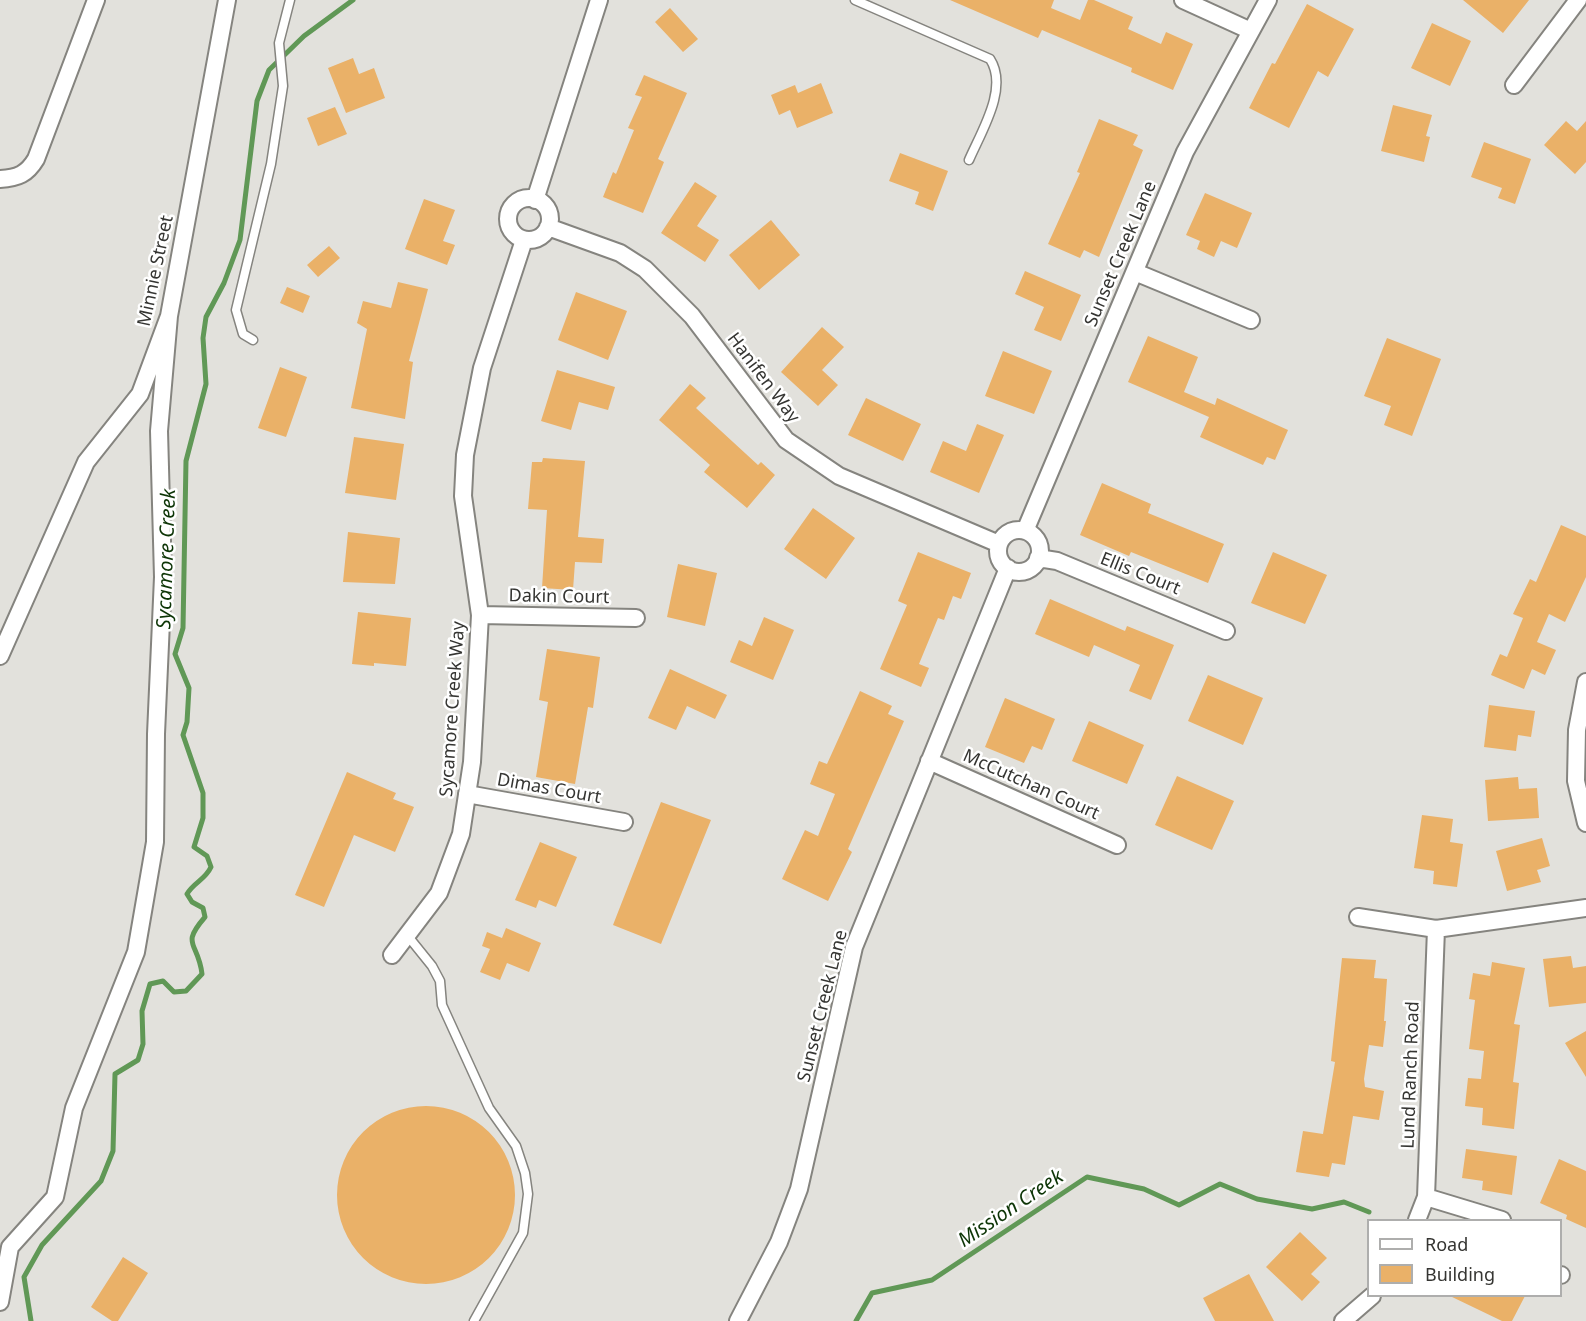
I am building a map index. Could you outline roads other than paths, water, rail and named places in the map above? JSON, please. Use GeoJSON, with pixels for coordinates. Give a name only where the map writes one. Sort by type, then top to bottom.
{"type":"FeatureCollection","features":[{"type":"Feature","properties":{"kind":"street"},"geometry":{"type":"LineString","coordinates":[[0,179],[12,179],[28,172],[36,159],[96,0]]}},
{"type":"Feature","properties":{"kind":"street","name":"Minnie Street"},"geometry":{"type":"LineString","coordinates":[[0,656],[86,462],[140,394],[169,316],[227,0]]}},
{"type":"Feature","properties":{"kind":"street"},"geometry":{"type":"LineString","coordinates":[[535,200],[599,0]]}},
{"type":"Feature","properties":{"kind":"street"},"geometry":{"type":"LineString","coordinates":[[1183,0],[1251,31]]}},
{"type":"Feature","properties":{"kind":"street","name":"Sunset Creek Lane"},"geometry":{"type":"LineString","coordinates":[[1025,531],[1185,152],[1268,0]]}},
{"type":"Feature","properties":{"kind":"street"},"geometry":{"type":"LineString","coordinates":[[1514,85],[1578,0]]}},
{"type":"Feature","properties":{"kind":"street"},"geometry":{"type":"LineString","coordinates":[[523,199],[535,200],[547,210],[548,227],[537,238],[524,240],[511,231],[509,213],[517,202],[523,199]]}},
{"type":"Feature","properties":{"kind":"street","name":"Hanifen Way"},"geometry":{"type":"LineString","coordinates":[[548,227],[620,254],[645,269],[692,316],[786,440],[839,476],[999,544]]}},
{"type":"Feature","properties":{"kind":"street","name":"Sycamore Creek Way"},"geometry":{"type":"LineString","coordinates":[[392,955],[439,893],[451,868],[461,834],[477,695],[480,615],[463,496],[465,455],[482,369],[524,240]]}},
{"type":"Feature","properties":{"kind":"street"},"geometry":{"type":"LineString","coordinates":[[1135,272],[1251,320]]}},
{"type":"Feature","properties":{"kind":"street"},"geometry":{"type":"LineString","coordinates":[[0,1302],[10,1247],[55,1197],[74,1108],[136,952],[155,842],[156,734],[163,577],[159,431],[169,316]]}},
{"type":"Feature","properties":{"kind":"street"},"geometry":{"type":"LineString","coordinates":[[1013,530],[1025,531],[1037,541],[1038,558],[1027,570],[1014,571],[1008,568],[999,557],[999,544],[1013,530]]}},
{"type":"Feature","properties":{"kind":"street","name":"Ellis Court"},"geometry":{"type":"LineString","coordinates":[[1038,558],[1057,561],[1226,630]]}},
{"type":"Feature","properties":{"kind":"street","name":"Sunset Creek Lane"},"geometry":{"type":"LineString","coordinates":[[738,1321],[779,1242],[799,1189],[854,947],[1008,568]]}},
{"type":"Feature","properties":{"kind":"street","name":"Dakin Court"},"geometry":{"type":"LineString","coordinates":[[480,615],[636,618]]}},
{"type":"Feature","properties":{"kind":"street"},"geometry":{"type":"LineString","coordinates":[[1586,682],[1577,730],[1576,781],[1586,823]]}},
{"type":"Feature","properties":{"kind":"street","name":"McCutchan Court"},"geometry":{"type":"LineString","coordinates":[[929,760],[1117,845]]}},
{"type":"Feature","properties":{"kind":"street","name":"Dimas Court"},"geometry":{"type":"LineString","coordinates":[[467,794],[624,822]]}},
{"type":"Feature","properties":{"kind":"street"},"geometry":{"type":"LineString","coordinates":[[1358,916],[1436,929],[1586,908]]}},
{"type":"Feature","properties":{"kind":"street","name":"Lund Ranch Road"},"geometry":{"type":"LineString","coordinates":[[1418,1219],[1426,1197],[1436,929]]}},
{"type":"Feature","properties":{"kind":"street"},"geometry":{"type":"LineString","coordinates":[[1426,1197],[1496,1219]]}},
{"type":"Feature","properties":{"kind":"street"},"geometry":{"type":"LineString","coordinates":[[1343,1321],[1371,1297]]}},
{"type":"Feature","properties":{"kind":"lane"},"geometry":{"type":"LineString","coordinates":[[253,340],[243,334],[236,310],[271,164],[283,86],[279,45],[290,0]]}},
{"type":"Feature","properties":{"kind":"lane"},"geometry":{"type":"LineString","coordinates":[[855,0],[990,59],[996,68],[994,97],[969,160]]}},
{"type":"Feature","properties":{"kind":"lane"},"geometry":{"type":"LineString","coordinates":[[407,934],[432,966],[440,981],[442,1005],[489,1108],[516,1146],[525,1173],[528,1194],[523,1233],[474,1321]]}},
{"type":"Feature","properties":{"kind":"waterway","name":"Sycamore Creek"},"geometry":{"type":"LineString","coordinates":[[31,1321],[24,1277],[42,1245],[101,1181],[113,1151],[115,1074],[138,1060],[143,1044],[142,1011],[150,984],[163,981],[174,992],[186,991],[202,974],[192,939],[193,933],[205,917],[203,908],[192,902],[187,894],[211,867],[207,856],[194,847],[203,818],[203,793],[183,735],[187,722],[189,688],[175,654],[183,628],[186,461],[206,384],[203,338],[206,317],[224,283],[240,240],[257,101],[269,70],[304,36],[353,0]]}},
{"type":"Feature","properties":{"kind":"waterway","name":"Mission Creek"},"geometry":{"type":"LineString","coordinates":[[856,1321],[872,1293],[932,1280],[1087,1177],[1144,1189],[1179,1205],[1220,1184],[1257,1199],[1312,1209],[1344,1202],[1369,1212]]}}]}
